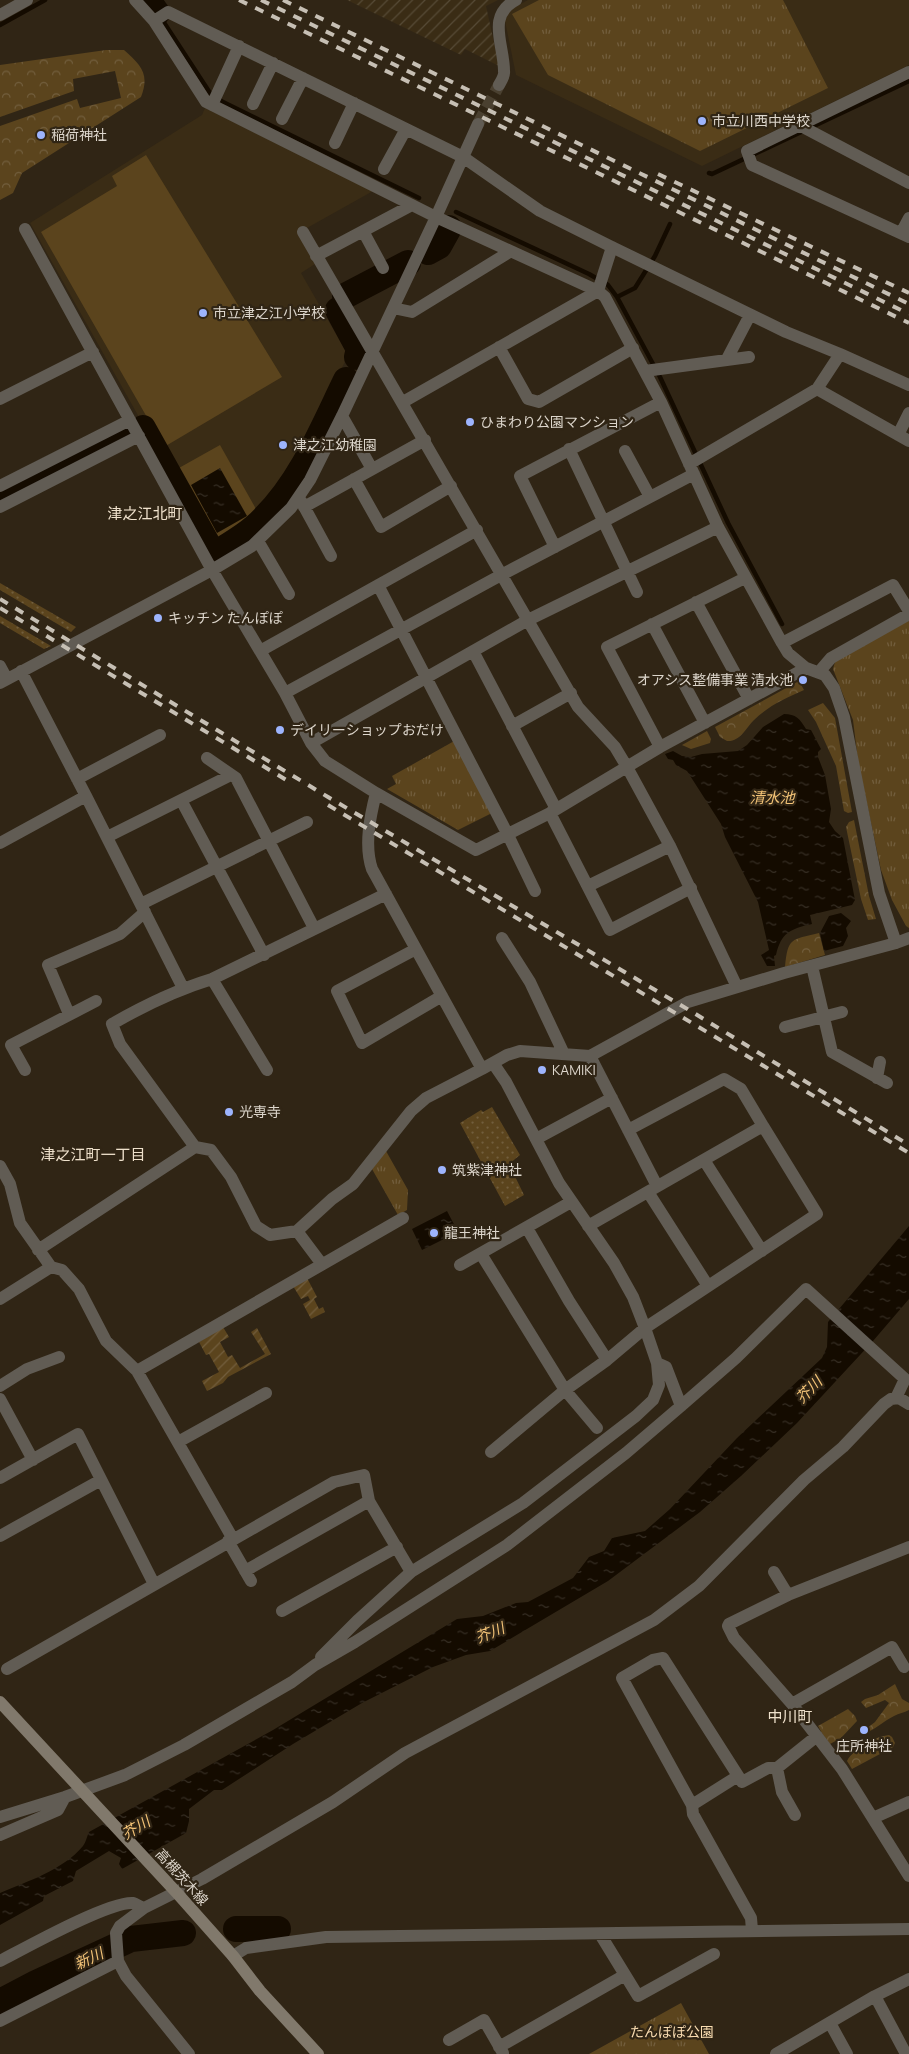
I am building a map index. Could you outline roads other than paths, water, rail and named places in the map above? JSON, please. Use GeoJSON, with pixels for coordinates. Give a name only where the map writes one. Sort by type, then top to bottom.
{"type":"FeatureCollection","features":[{"type":"Feature","properties":{"kind":"main road","name":"高槻茨木線"},"geometry":{"type":"LineString","coordinates":[[0,1702],[177,1893],[233,1956],[260,1991],[318,2054]]}},
{"type":"Feature","properties":{"kind":"street"},"geometry":{"type":"LineString","coordinates":[[0,16],[26,0]]}},
{"type":"Feature","properties":{"kind":"street"},"geometry":{"type":"LineString","coordinates":[[135,0],[154,20],[192,83],[206,102],[436,217],[598,291],[605,297],[695,464],[718,527],[782,644],[788,653],[806,668],[819,672],[829,681],[842,708],[879,893],[896,943]]}},
{"type":"Feature","properties":{"kind":"street"},"geometry":{"type":"LineString","coordinates":[[500,85],[505,73],[498,21],[506,5],[516,0]]}},
{"type":"Feature","properties":{"kind":"street"},"geometry":{"type":"LineString","coordinates":[[154,20],[168,12],[463,157],[540,211],[786,332],[909,385]]}},
{"type":"Feature","properties":{"kind":"street"},"geometry":{"type":"LineString","coordinates":[[212,105],[238,46]]}},
{"type":"Feature","properties":{"kind":"street"},"geometry":{"type":"LineString","coordinates":[[253,104],[273,63]]}},
{"type":"Feature","properties":{"kind":"street"},"geometry":{"type":"LineString","coordinates":[[909,72],[747,151],[752,165],[905,235],[909,218]]}},
{"type":"Feature","properties":{"kind":"street"},"geometry":{"type":"LineString","coordinates":[[282,119],[303,78]]}},
{"type":"Feature","properties":{"kind":"street"},"geometry":{"type":"LineString","coordinates":[[335,143],[354,103]]}},
{"type":"Feature","properties":{"kind":"street"},"geometry":{"type":"LineString","coordinates":[[301,502],[478,124]]}},
{"type":"Feature","properties":{"kind":"street"},"geometry":{"type":"LineString","coordinates":[[799,125],[909,183]]}},
{"type":"Feature","properties":{"kind":"street"},"geometry":{"type":"LineString","coordinates":[[384,169],[406,129]]}},
{"type":"Feature","properties":{"kind":"street"},"geometry":{"type":"LineString","coordinates":[[316,256],[412,205]]}},
{"type":"Feature","properties":{"kind":"street"},"geometry":{"type":"LineString","coordinates":[[25,228],[212,570],[311,743],[325,761],[376,793],[476,850],[553,811],[660,747],[806,668]]}},
{"type":"Feature","properties":{"kind":"street"},"geometry":{"type":"LineString","coordinates":[[363,231],[382,268]]}},
{"type":"Feature","properties":{"kind":"street"},"geometry":{"type":"LineString","coordinates":[[303,232],[372,353],[403,402],[503,574],[578,707],[615,747],[627,767],[670,846],[737,987]]}},
{"type":"Feature","properties":{"kind":"street"},"geometry":{"type":"LineString","coordinates":[[403,402],[598,291],[612,247]]}},
{"type":"Feature","properties":{"kind":"street"},"geometry":{"type":"LineString","coordinates":[[393,308],[412,312],[511,251]]}},
{"type":"Feature","properties":{"kind":"street"},"geometry":{"type":"LineString","coordinates":[[727,359],[750,315]]}},
{"type":"Feature","properties":{"kind":"street"},"geometry":{"type":"LineString","coordinates":[[499,347],[528,398],[539,402],[633,348]]}},
{"type":"Feature","properties":{"kind":"street"},"geometry":{"type":"LineString","coordinates":[[0,399],[93,352]]}},
{"type":"Feature","properties":{"kind":"street"},"geometry":{"type":"LineString","coordinates":[[284,693],[503,574],[650,498],[695,464],[818,389],[840,354]]}},
{"type":"Feature","properties":{"kind":"street"},"geometry":{"type":"LineString","coordinates":[[645,371],[749,357]]}},
{"type":"Feature","properties":{"kind":"street"},"geometry":{"type":"LineString","coordinates":[[818,389],[903,438],[909,413]]}},
{"type":"Feature","properties":{"kind":"street"},"geometry":{"type":"LineString","coordinates":[[555,547],[520,476],[661,402]]}},
{"type":"Feature","properties":{"kind":"street"},"geometry":{"type":"LineString","coordinates":[[342,416],[372,470]]}},
{"type":"Feature","properties":{"kind":"street"},"geometry":{"type":"LineString","coordinates":[[0,486],[130,420]]}},
{"type":"Feature","properties":{"kind":"street"},"geometry":{"type":"LineString","coordinates":[[0,507],[139,436]]}},
{"type":"Feature","properties":{"kind":"street"},"geometry":{"type":"LineString","coordinates":[[0,666],[4,681],[212,570],[258,541],[291,508],[301,502],[354,480],[425,440]]}},
{"type":"Feature","properties":{"kind":"street"},"geometry":{"type":"LineString","coordinates":[[569,449],[637,592]]}},
{"type":"Feature","properties":{"kind":"street"},"geometry":{"type":"LineString","coordinates":[[625,451],[650,498]]}},
{"type":"Feature","properties":{"kind":"street"},"geometry":{"type":"LineString","coordinates":[[28,472],[37,488]]}},
{"type":"Feature","properties":{"kind":"street"},"geometry":{"type":"LineString","coordinates":[[354,480],[381,527],[452,486]]}},
{"type":"Feature","properties":{"kind":"street"},"geometry":{"type":"LineString","coordinates":[[301,502],[331,556]]}},
{"type":"Feature","properties":{"kind":"street"},"geometry":{"type":"LineString","coordinates":[[311,743],[528,620],[718,527]]}},
{"type":"Feature","properties":{"kind":"street"},"geometry":{"type":"LineString","coordinates":[[260,651],[477,530]]}},
{"type":"Feature","properties":{"kind":"street"},"geometry":{"type":"LineString","coordinates":[[258,541],[289,594]]}},
{"type":"Feature","properties":{"kind":"street"},"geometry":{"type":"LineString","coordinates":[[660,747],[607,647],[745,578]]}},
{"type":"Feature","properties":{"kind":"street"},"geometry":{"type":"LineString","coordinates":[[378,585],[508,835],[535,891]]}},
{"type":"Feature","properties":{"kind":"street"},"geometry":{"type":"LineString","coordinates":[[782,644],[894,585],[909,612],[831,658],[819,672]]}},
{"type":"Feature","properties":{"kind":"street"},"geometry":{"type":"LineString","coordinates":[[696,602],[749,699]]}},
{"type":"Feature","properties":{"kind":"street"},"geometry":{"type":"LineString","coordinates":[[652,624],[705,723]]}},
{"type":"Feature","properties":{"kind":"street"},"geometry":{"type":"LineString","coordinates":[[473,652],[512,726],[610,930],[691,888]]}},
{"type":"Feature","properties":{"kind":"street"},"geometry":{"type":"LineString","coordinates":[[21,672],[78,779],[183,988]]}},
{"type":"Feature","properties":{"kind":"street"},"geometry":{"type":"LineString","coordinates":[[512,726],[571,693]]}},
{"type":"Feature","properties":{"kind":"street"},"geometry":{"type":"LineString","coordinates":[[78,779],[160,735]]}},
{"type":"Feature","properties":{"kind":"street"},"geometry":{"type":"LineString","coordinates":[[207,758],[236,778],[268,843],[314,928]]}},
{"type":"Feature","properties":{"kind":"street"},"geometry":{"type":"LineString","coordinates":[[107,837],[231,775]]}},
{"type":"Feature","properties":{"kind":"street"},"geometry":{"type":"LineString","coordinates":[[315,1665],[357,1621],[411,1572],[523,1503],[636,1416],[654,1400],[659,1385],[657,1363],[645,1328],[632,1297],[614,1263],[558,1183],[506,1082],[487,1066],[442,996],[372,869],[367,856],[372,810],[376,793]]}},
{"type":"Feature","properties":{"kind":"street"},"geometry":{"type":"LineString","coordinates":[[0,843],[86,796]]}},
{"type":"Feature","properties":{"kind":"street"},"geometry":{"type":"LineString","coordinates":[[181,800],[264,955]]}},
{"type":"Feature","properties":{"kind":"street"},"geometry":{"type":"LineString","coordinates":[[69,1014],[48,965],[120,934],[143,908],[307,822]]}},
{"type":"Feature","properties":{"kind":"street"},"geometry":{"type":"LineString","coordinates":[[588,886],[670,846]]}},
{"type":"Feature","properties":{"kind":"street"},"geometry":{"type":"LineString","coordinates":[[195,1148],[120,1044],[112,1024],[146,1005],[183,988],[212,979],[264,955],[314,928],[386,894]]}},
{"type":"Feature","properties":{"kind":"street"},"geometry":{"type":"LineString","coordinates":[[502,938],[530,982],[564,1054]]}},
{"type":"Feature","properties":{"kind":"street"},"geometry":{"type":"LineString","coordinates":[[38,1250],[195,1148],[211,1150],[231,1177],[256,1226],[270,1235],[297,1231],[332,1199],[354,1184],[411,1111],[426,1098],[507,1055],[520,1051],[590,1056],[688,1002],[909,938]]}},
{"type":"Feature","properties":{"kind":"street"},"geometry":{"type":"LineString","coordinates":[[416,949],[336,991],[362,1043],[442,996]]}},
{"type":"Feature","properties":{"kind":"street"},"geometry":{"type":"LineString","coordinates":[[812,966],[832,1052],[882,1080],[880,1062]]}},
{"type":"Feature","properties":{"kind":"street"},"geometry":{"type":"LineString","coordinates":[[212,979],[267,1070]]}},
{"type":"Feature","properties":{"kind":"street"},"geometry":{"type":"LineString","coordinates":[[25,1070],[11,1045],[96,1001]]}},
{"type":"Feature","properties":{"kind":"street"},"geometry":{"type":"LineString","coordinates":[[785,1027],[842,1012]]}},
{"type":"Feature","properties":{"kind":"street"},"geometry":{"type":"LineString","coordinates":[[590,1056],[628,1130],[652,1189],[708,1286]]}},
{"type":"Feature","properties":{"kind":"street"},"geometry":{"type":"LineString","coordinates":[[491,1452],[565,1390],[607,1360],[645,1328],[817,1214],[741,1089],[724,1079],[628,1130]]}},
{"type":"Feature","properties":{"kind":"street"},"geometry":{"type":"LineString","coordinates":[[536,1139],[612,1098]]}},
{"type":"Feature","properties":{"kind":"street"},"geometry":{"type":"LineString","coordinates":[[588,1226],[763,1126]]}},
{"type":"Feature","properties":{"kind":"street"},"geometry":{"type":"LineString","coordinates":[[704,1160],[762,1251]]}},
{"type":"Feature","properties":{"kind":"street"},"geometry":{"type":"LineString","coordinates":[[0,1166],[10,1184],[20,1223],[51,1267],[62,1270],[79,1289],[106,1341],[137,1370],[178,1442],[248,1576],[369,1501]]}},
{"type":"Feature","properties":{"kind":"street"},"geometry":{"type":"LineString","coordinates":[[460,1265],[571,1202]]}},
{"type":"Feature","properties":{"kind":"street"},"geometry":{"type":"LineString","coordinates":[[137,1370],[321,1263],[403,1218]]}},
{"type":"Feature","properties":{"kind":"street"},"geometry":{"type":"LineString","coordinates":[[528,1228],[569,1301],[607,1360]]}},
{"type":"Feature","properties":{"kind":"street"},"geometry":{"type":"LineString","coordinates":[[297,1231],[321,1263]]}},
{"type":"Feature","properties":{"kind":"street"},"geometry":{"type":"LineString","coordinates":[[481,1254],[565,1390],[597,1428]]}},
{"type":"Feature","properties":{"kind":"street"},"geometry":{"type":"LineString","coordinates":[[0,1299],[51,1267]]}},
{"type":"Feature","properties":{"kind":"street"},"geometry":{"type":"LineString","coordinates":[[0,1817],[65,1797],[86,1794],[184,1745],[292,1682],[315,1665],[355,1642],[507,1544],[626,1453],[682,1406],[736,1358],[806,1289],[905,1378],[896,1398]]}},
{"type":"Feature","properties":{"kind":"street"},"geometry":{"type":"LineString","coordinates":[[0,1386],[27,1369],[59,1357]]}},
{"type":"Feature","properties":{"kind":"street"},"geometry":{"type":"LineString","coordinates":[[657,1363],[666,1367],[682,1406]]}},
{"type":"Feature","properties":{"kind":"street"},"geometry":{"type":"LineString","coordinates":[[178,1442],[266,1393]]}},
{"type":"Feature","properties":{"kind":"street"},"geometry":{"type":"LineString","coordinates":[[190,2054],[126,1976],[118,1962],[116,1933],[120,1926],[144,1908],[177,1893],[333,1802],[405,1753],[654,1620],[699,1586],[804,1480],[843,1447],[884,1404],[896,1398],[902,1399],[909,1404]]}},
{"type":"Feature","properties":{"kind":"street"},"geometry":{"type":"LineString","coordinates":[[0,1399],[33,1460]]}},
{"type":"Feature","properties":{"kind":"street"},"geometry":{"type":"LineString","coordinates":[[0,1478],[78,1434],[154,1584]]}},
{"type":"Feature","properties":{"kind":"street"},"geometry":{"type":"LineString","coordinates":[[7,1669],[334,1482],[364,1475],[369,1501],[411,1572]]}},
{"type":"Feature","properties":{"kind":"street"},"geometry":{"type":"LineString","coordinates":[[0,1536],[101,1480]]}},
{"type":"Feature","properties":{"kind":"street"},"geometry":{"type":"LineString","coordinates":[[282,1612],[397,1547]]}},
{"type":"Feature","properties":{"kind":"street"},"geometry":{"type":"LineString","coordinates":[[908,1874],[874,1818],[817,1736],[728,1629],[729,1624],[788,1595],[909,1547]]}},
{"type":"Feature","properties":{"kind":"street"},"geometry":{"type":"LineString","coordinates":[[774,1572],[788,1595]]}},
{"type":"Feature","properties":{"kind":"street"},"geometry":{"type":"LineString","coordinates":[[792,1704],[892,1648],[904,1667]]}},
{"type":"Feature","properties":{"kind":"street"},"geometry":{"type":"LineString","coordinates":[[752,1924],[693,1814],[692,1805],[622,1678],[653,1660],[663,1658],[742,1782],[768,1768],[777,1768],[817,1736]]}},
{"type":"Feature","properties":{"kind":"street"},"geometry":{"type":"LineString","coordinates":[[777,1768],[782,1792],[795,1815]]}},
{"type":"Feature","properties":{"kind":"street"},"geometry":{"type":"LineString","coordinates":[[692,1805],[738,1776]]}},
{"type":"Feature","properties":{"kind":"street"},"geometry":{"type":"LineString","coordinates":[[0,1835],[58,1810],[65,1797]]}},
{"type":"Feature","properties":{"kind":"street"},"geometry":{"type":"LineString","coordinates":[[874,1818],[909,1802]]}},
{"type":"Feature","properties":{"kind":"street"},"geometry":{"type":"LineString","coordinates":[[0,1961],[53,1933],[113,1907],[134,1903],[144,1908]]}},
{"type":"Feature","properties":{"kind":"street"},"geometry":{"type":"LineString","coordinates":[[233,1956],[246,1948],[326,1937],[600,1934],[752,1924],[909,1929]]}},
{"type":"Feature","properties":{"kind":"street"},"geometry":{"type":"LineString","coordinates":[[600,1934],[638,1996],[714,1954]]}},
{"type":"Feature","properties":{"kind":"street"},"geometry":{"type":"LineString","coordinates":[[0,2021],[118,1962]]}},
{"type":"Feature","properties":{"kind":"street"},"geometry":{"type":"LineString","coordinates":[[449,2040],[484,2020],[501,2050],[625,1975]]}},
{"type":"Feature","properties":{"kind":"street"},"geometry":{"type":"LineString","coordinates":[[776,2054],[875,1996],[909,1979]]}},
{"type":"Feature","properties":{"kind":"street"},"geometry":{"type":"LineString","coordinates":[[875,1996],[906,2054]]}},
{"type":"Feature","properties":{"kind":"street"},"geometry":{"type":"LineString","coordinates":[[830,2023],[847,2054]]}},
{"type":"Feature","properties":{"kind":"water"},"geometry":{"type":"Polygon","coordinates":[[[220,468],[247,516],[217,533],[191,485],[220,468]]]}},
{"type":"Feature","properties":{"kind":"water","name":"清水池"},"geometry":{"type":"Polygon","coordinates":[[[784,714],[795,716],[806,729],[811,730],[821,749],[818,752],[818,757],[825,775],[831,809],[829,822],[843,838],[855,900],[852,905],[810,915],[812,924],[788,933],[774,956],[775,966],[767,966],[761,955],[769,950],[758,902],[725,837],[721,824],[687,771],[676,765],[673,760],[668,759],[665,754],[673,751],[682,756],[691,757],[702,754],[738,751],[747,745],[763,727],[784,714]]]}},
{"type":"Feature","properties":{"kind":"water"},"geometry":{"type":"Polygon","coordinates":[[[841,913],[851,921],[846,928],[848,936],[843,946],[824,951],[820,933],[829,916],[841,913]]]}},
{"type":"Feature","properties":{"kind":"water"},"geometry":{"type":"Polygon","coordinates":[[[447,1211],[458,1232],[422,1250],[412,1229],[447,1211]]]}},
{"type":"Feature","properties":{"kind":"water","name":"芥川"},"geometry":{"type":"Polygon","coordinates":[[[909,1226],[909,1299],[797,1423],[700,1512],[608,1581],[490,1651],[466,1655],[433,1667],[362,1703],[293,1744],[222,1790],[214,1790],[189,1809],[186,1833],[122,1869],[119,1864],[121,1858],[109,1851],[76,1871],[73,1881],[44,1896],[43,1901],[0,1925],[0,1893],[44,1874],[66,1862],[83,1846],[89,1832],[273,1730],[457,1619],[483,1616],[516,1603],[528,1602],[573,1578],[589,1557],[604,1551],[612,1538],[645,1531],[670,1509],[737,1438],[822,1358],[827,1347],[828,1322],[909,1226]]]}},
{"type":"Feature","properties":{"kind":"waterway"},"geometry":{"type":"LineString","coordinates":[[0,25],[45,0]]}},
{"type":"Feature","properties":{"kind":"waterway"},"geometry":{"type":"LineString","coordinates":[[148,0],[157,13]]}},
{"type":"Feature","properties":{"kind":"waterway"},"geometry":{"type":"LineString","coordinates":[[161,18],[210,93],[223,102],[419,198]]}},
{"type":"Feature","properties":{"kind":"waterway"},"geometry":{"type":"LineString","coordinates":[[709,173],[712,174],[909,81]]}},
{"type":"Feature","properties":{"kind":"waterway"},"geometry":{"type":"LineString","coordinates":[[456,212],[589,274],[608,285],[617,297],[660,377],[728,523],[782,624]]}},
{"type":"Feature","properties":{"kind":"waterway"},"geometry":{"type":"LineString","coordinates":[[617,297],[635,288],[655,256],[670,224]]}},
{"type":"Feature","properties":{"kind":"waterway"},"geometry":{"type":"LineString","coordinates":[[428,252],[439,246],[449,228]]}},
{"type":"Feature","properties":{"kind":"waterway"},"geometry":{"type":"LineString","coordinates":[[345,296],[408,263]]}},
{"type":"Feature","properties":{"kind":"waterway"},"geometry":{"type":"LineString","coordinates":[[338,310],[359,349],[357,357]]}},
{"type":"Feature","properties":{"kind":"waterway"},"geometry":{"type":"LineString","coordinates":[[143,428],[211,550],[218,552],[259,523],[290,487],[311,452],[346,380]]}},
{"type":"Feature","properties":{"kind":"waterway"},"geometry":{"type":"LineString","coordinates":[[40,474],[128,430]]}},
{"type":"Feature","properties":{"kind":"waterway"},"geometry":{"type":"LineString","coordinates":[[0,495],[21,484]]}},
{"type":"Feature","properties":{"kind":"waterway","name":"新川"},"geometry":{"type":"LineString","coordinates":[[236,1929],[278,1929]]}},
{"type":"Feature","properties":{"kind":"waterway","name":"新川"},"geometry":{"type":"LineString","coordinates":[[0,2002],[36,1983],[131,1939],[183,1933]]}},
{"type":"Feature","properties":{"kind":"tunnel"},"geometry":{"type":"LineString","coordinates":[[478,124],[499,85]]}},
{"type":"Feature","properties":{"kind":"railway"},"geometry":{"type":"LineString","coordinates":[[239,0],[909,323]]}},
{"type":"Feature","properties":{"kind":"railway"},"geometry":{"type":"LineString","coordinates":[[261,0],[909,314]]}},
{"type":"Feature","properties":{"kind":"railway"},"geometry":{"type":"LineString","coordinates":[[283,0],[909,304]]}},
{"type":"Feature","properties":{"kind":"railway"},"geometry":{"type":"LineString","coordinates":[[658,174],[909,293]]}},
{"type":"Feature","properties":{"kind":"railway"},"geometry":{"type":"LineString","coordinates":[[0,599],[328,797],[689,1010],[909,1145]]}},
{"type":"Feature","properties":{"kind":"railway"},"geometry":{"type":"LineString","coordinates":[[0,608],[293,784]]}},
{"type":"Feature","properties":{"kind":"railway"},"geometry":{"type":"LineString","coordinates":[[328,805],[909,1153]]}},
{"type":"Feature","properties":{"kind":"place","name":"市立川西中学校"},"geometry":{"type":"Point","coordinates":[702,121]}},
{"type":"Feature","properties":{"kind":"place","name":"稲荷神社"},"geometry":{"type":"Point","coordinates":[41,135]}},
{"type":"Feature","properties":{"kind":"place","name":"市立津之江小学校"},"geometry":{"type":"Point","coordinates":[203,313]}},
{"type":"Feature","properties":{"kind":"place","name":"ひまわり公園マンション"},"geometry":{"type":"Point","coordinates":[470,422]}},
{"type":"Feature","properties":{"kind":"place","name":"津之江幼稚園"},"geometry":{"type":"Point","coordinates":[283,445]}},
{"type":"Feature","properties":{"kind":"place","name":"キッチン たんぽぽ"},"geometry":{"type":"Point","coordinates":[158,618]}},
{"type":"Feature","properties":{"kind":"place","name":"オアシス整備事業 清水池"},"geometry":{"type":"Point","coordinates":[803,680]}},
{"type":"Feature","properties":{"kind":"place","name":"デイリーショップおだけ"},"geometry":{"type":"Point","coordinates":[280,730]}},
{"type":"Feature","properties":{"kind":"place","name":"KAMIKI"},"geometry":{"type":"Point","coordinates":[542,1070]}},
{"type":"Feature","properties":{"kind":"place","name":"光専寺"},"geometry":{"type":"Point","coordinates":[229,1112]}},
{"type":"Feature","properties":{"kind":"place","name":"筑紫津神社"},"geometry":{"type":"Point","coordinates":[442,1170]}},
{"type":"Feature","properties":{"kind":"place","name":"龍王神社"},"geometry":{"type":"Point","coordinates":[434,1233]}},
{"type":"Feature","properties":{"kind":"place","name":"庄所神社"},"geometry":{"type":"Point","coordinates":[864,1730]}},
{"type":"Feature","properties":{"kind":"district","name":"津之江北町"},"geometry":{"type":"Point","coordinates":[145,514]}},
{"type":"Feature","properties":{"kind":"district","name":"津之江町一丁目"},"geometry":{"type":"Point","coordinates":[93,1155]}},
{"type":"Feature","properties":{"kind":"district","name":"中川町"},"geometry":{"type":"Point","coordinates":[790,1717]}},
{"type":"Feature","properties":{"kind":"park label","name":"たんぽぽ公園"},"geometry":{"type":"Point","coordinates":[672,2032]}}]}
